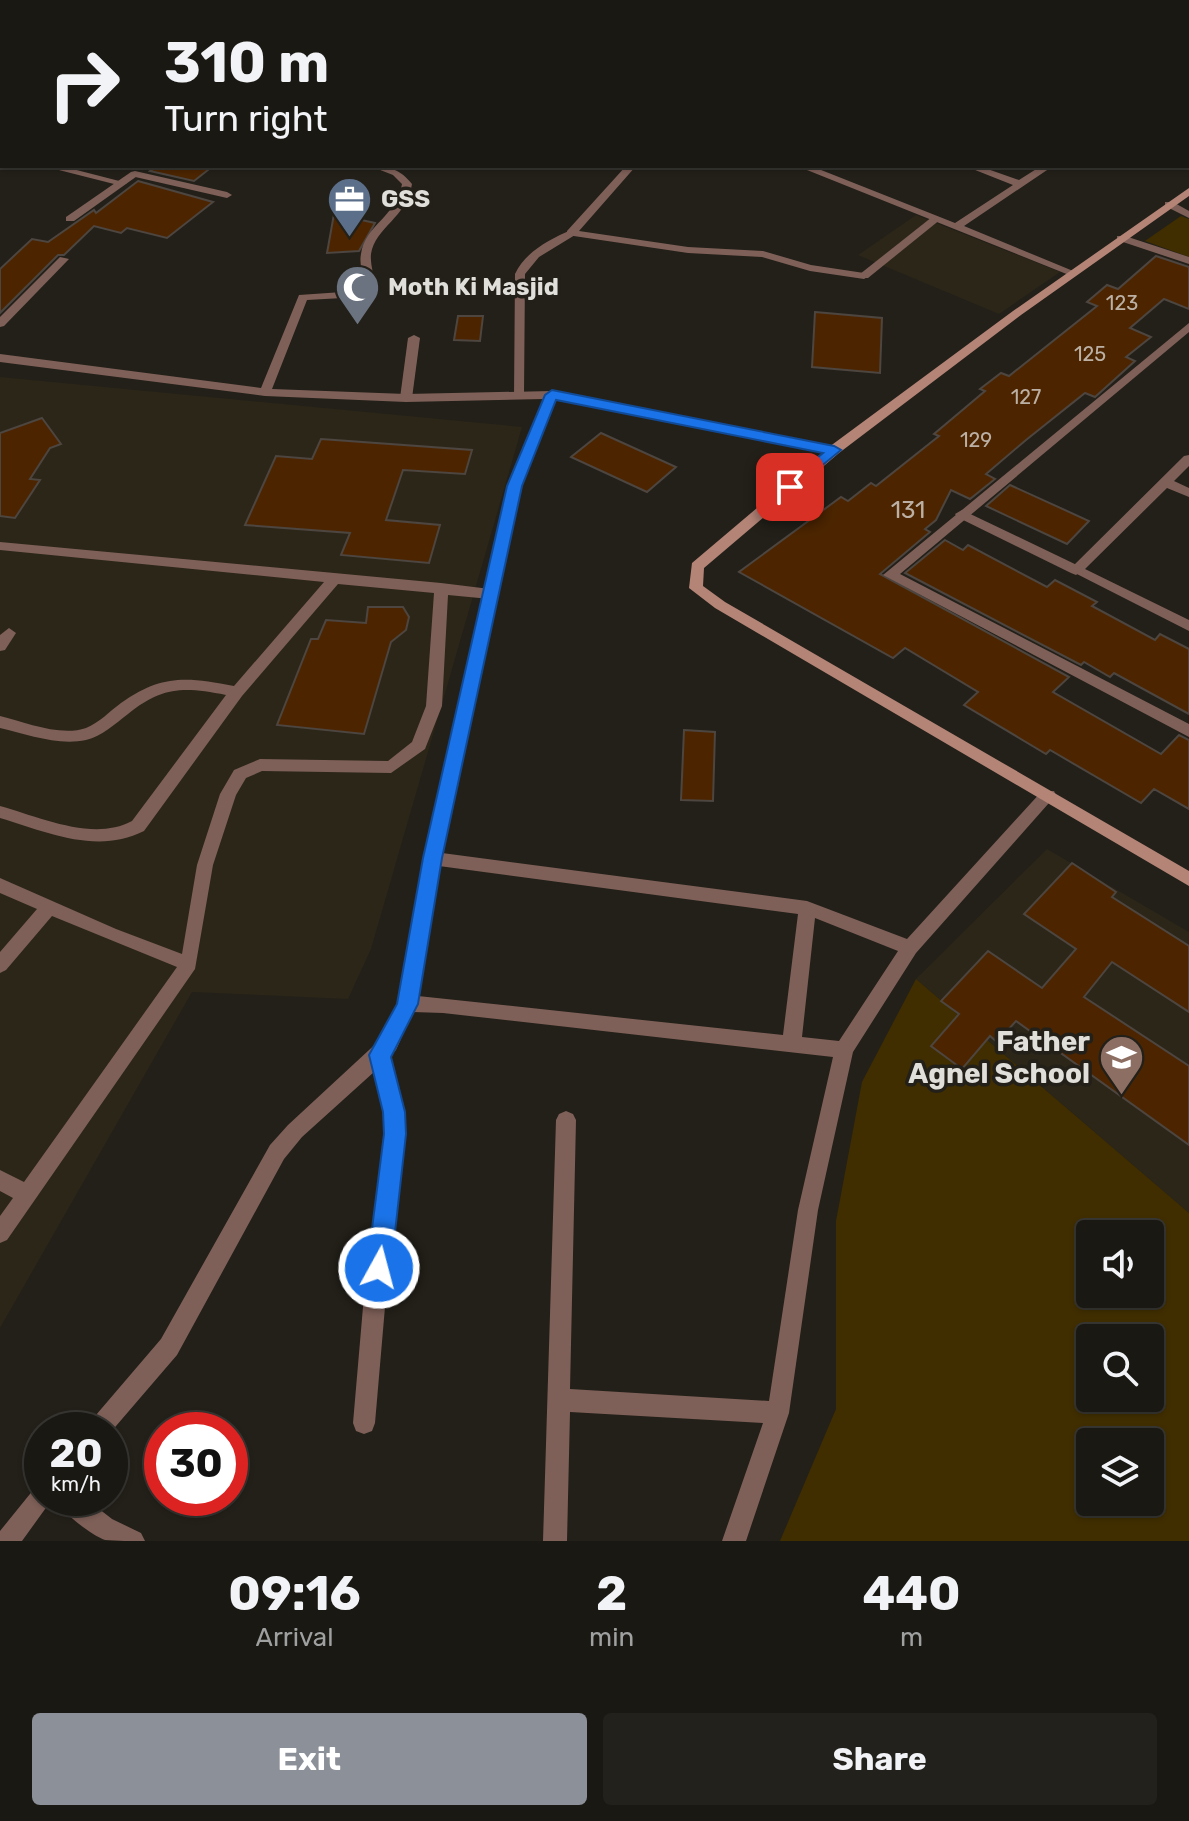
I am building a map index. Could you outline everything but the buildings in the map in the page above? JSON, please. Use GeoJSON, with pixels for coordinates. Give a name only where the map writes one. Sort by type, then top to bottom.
{"type":"FeatureCollection","features":[{"type":"Feature","properties":{"kind":"street"},"geometry":{"type":"LineString","coordinates":[[68,168],[122,183]]}},
{"type":"Feature","properties":{"kind":"street"},"geometry":{"type":"LineString","coordinates":[[70,219],[143,168]]}},
{"type":"Feature","properties":{"kind":"street"},"geometry":{"type":"LineString","coordinates":[[265,392],[303,297],[360,294],[370,286],[366,255],[371,240],[402,208],[407,195],[407,184],[397,173],[381,168]]}},
{"type":"Feature","properties":{"kind":"street"},"geometry":{"type":"LineString","coordinates":[[518,394],[520,274],[526,257],[555,245],[571,233],[629,168]]}},
{"type":"Feature","properties":{"kind":"street"},"geometry":{"type":"LineString","coordinates":[[807,168],[1073,273]]}},
{"type":"Feature","properties":{"kind":"street"},"geometry":{"type":"LineString","coordinates":[[976,168],[1020,184]]}},
{"type":"Feature","properties":{"kind":"street"},"geometry":{"type":"LineString","coordinates":[[955,227],[1045,168]]}},
{"type":"Feature","properties":{"kind":"street"},"geometry":{"type":"LineString","coordinates":[[135,174],[227,195]]}},
{"type":"Feature","properties":{"kind":"street"},"geometry":{"type":"LineString","coordinates":[[1189,191],[834,450],[697,566],[696,588],[720,605],[1189,879]]}},
{"type":"Feature","properties":{"kind":"street"},"geometry":{"type":"LineString","coordinates":[[1169,204],[1189,215]]}},
{"type":"Feature","properties":{"kind":"street"},"geometry":{"type":"LineString","coordinates":[[571,233],[688,250],[763,254],[810,268],[864,276],[936,219]]}},
{"type":"Feature","properties":{"kind":"street"},"geometry":{"type":"LineString","coordinates":[[1121,238],[1189,261]]}},
{"type":"Feature","properties":{"kind":"street"},"geometry":{"type":"LineString","coordinates":[[0,324],[64,259]]}},
{"type":"Feature","properties":{"kind":"street"},"geometry":{"type":"LineString","coordinates":[[1189,326],[1122,385],[890,575],[1189,731]]}},
{"type":"Feature","properties":{"kind":"street"},"geometry":{"type":"LineString","coordinates":[[406,398],[414,338]]}},
{"type":"Feature","properties":{"kind":"street"},"geometry":{"type":"LineString","coordinates":[[0,358],[265,392],[406,398],[552,395],[834,450]]}},
{"type":"Feature","properties":{"kind":"street"},"geometry":{"type":"LineString","coordinates":[[113,1412],[169,1347],[277,1152],[295,1131],[389,1044],[408,1004],[432,858],[514,486],[552,395]]}},
{"type":"Feature","properties":{"kind":"street"},"geometry":{"type":"LineString","coordinates":[[1076,570],[1189,459]]}},
{"type":"Feature","properties":{"kind":"street"},"geometry":{"type":"LineString","coordinates":[[1166,482],[1189,493]]}},
{"type":"Feature","properties":{"kind":"street"},"geometry":{"type":"LineString","coordinates":[[962,514],[1189,626]]}},
{"type":"Feature","properties":{"kind":"street"},"geometry":{"type":"LineString","coordinates":[[0,546],[490,594]]}},
{"type":"Feature","properties":{"kind":"street"},"geometry":{"type":"LineString","coordinates":[[0,812],[102,838],[129,833],[138,826],[237,692],[336,577]]}},
{"type":"Feature","properties":{"kind":"street"},"geometry":{"type":"LineString","coordinates":[[0,1233],[189,964],[205,865],[228,794],[240,774],[260,765],[391,767],[419,745],[434,706],[441,588]]}},
{"type":"Feature","properties":{"kind":"street"},"geometry":{"type":"LineString","coordinates":[[0,722],[59,734],[86,734],[147,690],[177,681],[237,692]]}},
{"type":"Feature","properties":{"kind":"street"},"geometry":{"type":"LineString","coordinates":[[734,1541],[778,1413],[808,1210],[844,1050],[910,948],[1048,795]]}},
{"type":"Feature","properties":{"kind":"street"},"geometry":{"type":"LineString","coordinates":[[432,858],[807,908],[910,948]]}},
{"type":"Feature","properties":{"kind":"street"},"geometry":{"type":"LineString","coordinates":[[0,885],[189,964]]}},
{"type":"Feature","properties":{"kind":"street"},"geometry":{"type":"LineString","coordinates":[[0,965],[49,907]]}},
{"type":"Feature","properties":{"kind":"street"},"geometry":{"type":"LineString","coordinates":[[792,1042],[807,908]]}},
{"type":"Feature","properties":{"kind":"street"},"geometry":{"type":"LineString","coordinates":[[408,1004],[443,1005],[844,1050]]}},
{"type":"Feature","properties":{"kind":"street"},"geometry":{"type":"LineString","coordinates":[[364,1423],[374,1307],[395,1134],[394,1112],[379,1055]]}},
{"type":"Feature","properties":{"kind":"street"},"geometry":{"type":"LineString","coordinates":[[555,1541],[566,1120]]}},
{"type":"Feature","properties":{"kind":"street"},"geometry":{"type":"LineString","coordinates":[[0,1180],[28,1195]]}},
{"type":"Feature","properties":{"kind":"street"},"geometry":{"type":"LineString","coordinates":[[561,1400],[778,1413]]}},
{"type":"Feature","properties":{"kind":"street"},"geometry":{"type":"LineString","coordinates":[[7,1541],[27,1516]]}},
{"type":"Feature","properties":{"kind":"street"},"geometry":{"type":"LineString","coordinates":[[90,1516],[133,1541]]}},
{"type":"Feature","properties":{"kind":"shaded area"},"geometry":{"type":"Polygon","coordinates":[[[916,215],[1060,272],[999,314],[858,255],[916,215]]]}},
{"type":"Feature","properties":{"kind":"shaded area"},"geometry":{"type":"Polygon","coordinates":[[[1181,216],[1189,219],[1189,257],[1145,241],[1181,216]]]}},
{"type":"Feature","properties":{"kind":"shaded area"},"geometry":{"type":"Polygon","coordinates":[[[0,377],[522,427],[371,949],[348,999],[192,992],[0,1328],[0,377]]]}},
{"type":"Feature","properties":{"kind":"shaded area","name":"Father Agnel School"},"geometry":{"type":"Polygon","coordinates":[[[1047,849],[1189,932],[1189,1213],[916,979],[1047,849]]]}},
{"type":"Feature","properties":{"kind":"shaded area"},"geometry":{"type":"Polygon","coordinates":[[[916,979],[1189,1213],[1189,1541],[780,1541],[836,1409],[836,1221],[862,1082],[916,979]]]}},
{"type":"Feature","properties":{"kind":"place","name":"GSS"},"geometry":{"type":"Point","coordinates":[350,238]}},
{"type":"Feature","properties":{"kind":"place","name":"Moth Ki Masjid"},"geometry":{"type":"Point","coordinates":[357,326]}},
{"type":"Feature","properties":{"kind":"place","name":"Father Agnel School"},"geometry":{"type":"Point","coordinates":[1121,1096]}},
{"type":"Feature","properties":{"kind":"route"},"geometry":{"type":"LineString","coordinates":[[379,1268],[395,1134],[394,1112],[379,1055],[389,1044],[408,1004],[432,858],[514,486],[552,395],[834,450],[790,487]]}}]}
